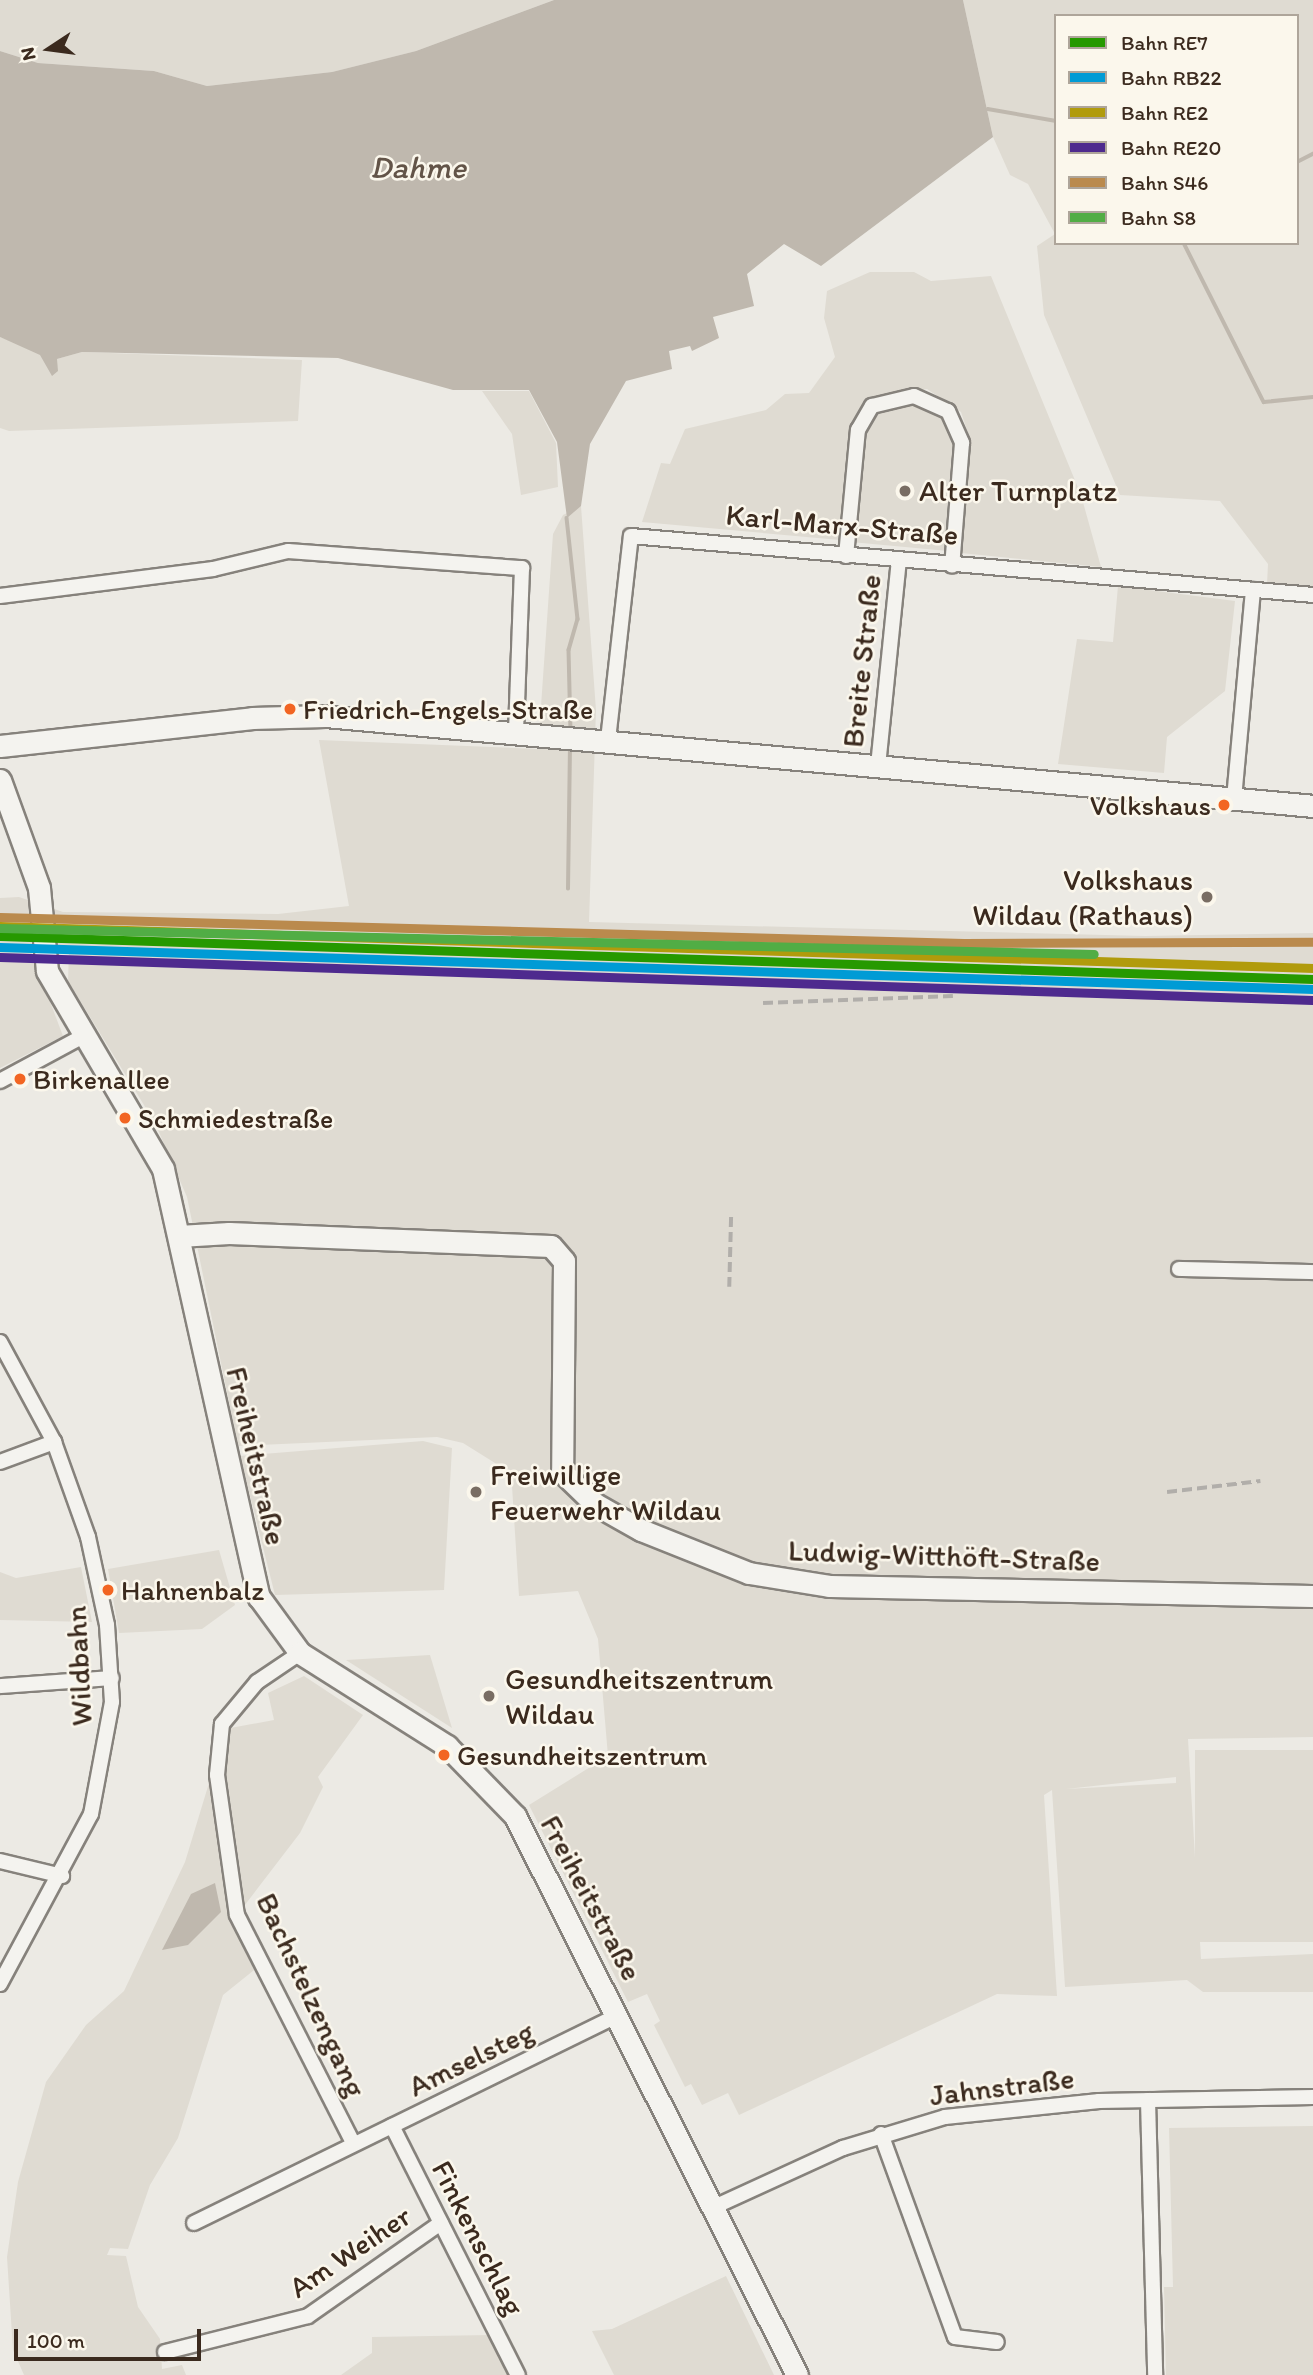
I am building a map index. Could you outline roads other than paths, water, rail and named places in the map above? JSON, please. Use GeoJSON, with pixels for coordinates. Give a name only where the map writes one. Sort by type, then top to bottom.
{"type":"FeatureCollection","features":[{"type":"Feature","properties":{"kind":"street"},"geometry":{"type":"LineString","coordinates":[[846,556],[859,430],[872,406],[914,396],[948,411],[962,443],[952,566]]}},
{"type":"Feature","properties":{"kind":"street","name":"Karl-Marx-Straße"},"geometry":{"type":"LineString","coordinates":[[602,740],[631,536],[952,566],[1313,595]]}},
{"type":"Feature","properties":{"kind":"street"},"geometry":{"type":"LineString","coordinates":[[0,596],[213,569],[288,551],[522,568],[524,733]]}},
{"type":"Feature","properties":{"kind":"street","name":"Breite Straße"},"geometry":{"type":"LineString","coordinates":[[878,766],[899,561]]}},
{"type":"Feature","properties":{"kind":"street"},"geometry":{"type":"LineString","coordinates":[[1234,799],[1253,590]]}},
{"type":"Feature","properties":{"kind":"street"},"geometry":{"type":"LineString","coordinates":[[0,746],[266,717],[524,733],[1313,806]]}},
{"type":"Feature","properties":{"kind":"street","name":"Freiheitstraße"},"geometry":{"type":"LineString","coordinates":[[0,780],[38,888],[43,959],[153,1148],[179,1236],[256,1590],[300,1653],[416,1723],[497,1794],[543,1861],[797,2375]]}},
{"type":"Feature","properties":{"kind":"street"},"geometry":{"type":"LineString","coordinates":[[0,1081],[85,1035]]}},
{"type":"Feature","properties":{"kind":"street","name":"Ludwig-Witthöft-Straße"},"geometry":{"type":"LineString","coordinates":[[179,1236],[535,1241],[564,1261],[562,1472],[595,1503],[671,1544],[749,1573],[807,1585],[1313,1596]]}},
{"type":"Feature","properties":{"kind":"street"},"geometry":{"type":"LineString","coordinates":[[1179,1269],[1313,1272]]}},
{"type":"Feature","properties":{"kind":"street","name":"Wildbahn"},"geometry":{"type":"LineString","coordinates":[[0,1342],[54,1442],[97,1570],[112,1678],[103,1772],[62,1876],[0,1984]]}},
{"type":"Feature","properties":{"kind":"street"},"geometry":{"type":"LineString","coordinates":[[0,1462],[54,1442]]}},
{"type":"Feature","properties":{"kind":"street","name":"Bachstelzengang"},"geometry":{"type":"LineString","coordinates":[[300,1653],[257,1682],[222,1724],[217,1775],[237,1915],[353,2143]]}},
{"type":"Feature","properties":{"kind":"street"},"geometry":{"type":"LineString","coordinates":[[0,1686],[112,1678]]}},
{"type":"Feature","properties":{"kind":"street"},"geometry":{"type":"LineString","coordinates":[[0,1861],[62,1876]]}},
{"type":"Feature","properties":{"kind":"street","name":"Amselsteg"},"geometry":{"type":"LineString","coordinates":[[194,2223],[619,2015]]}},
{"type":"Feature","properties":{"kind":"street","name":"Jahnstraße"},"geometry":{"type":"LineString","coordinates":[[714,2207],[881,2134],[1012,2106],[1313,2097]]}},
{"type":"Feature","properties":{"kind":"street"},"geometry":{"type":"LineString","coordinates":[[1148,2100],[1155,2375]]}},
{"type":"Feature","properties":{"kind":"street","name":"Finkenschlag"},"geometry":{"type":"LineString","coordinates":[[392,2126],[518,2375]]}},
{"type":"Feature","properties":{"kind":"street"},"geometry":{"type":"LineString","coordinates":[[881,2134],[955,2337],[997,2342]]}},
{"type":"Feature","properties":{"kind":"street","name":"Am Weiher"},"geometry":{"type":"LineString","coordinates":[[165,2352],[307,2316],[441,2223]]}},
{"type":"Feature","properties":{"kind":"water","name":"Dahme"},"geometry":{"type":"Polygon","coordinates":[[[554,0],[963,0],[993,137],[821,266],[784,244],[747,274],[754,306],[713,317],[719,338],[692,351],[690,346],[669,351],[672,369],[626,381],[590,444],[581,506],[567,518],[557,442],[529,390],[453,390],[338,358],[82,352],[57,359],[58,371],[52,376],[40,355],[0,337],[0,51],[38,63],[154,71],[207,86],[332,72],[416,51],[554,0]]]}},
{"type":"Feature","properties":{"kind":"water"},"geometry":{"type":"Polygon","coordinates":[[[215,1883],[221,1912],[188,1945],[162,1950],[191,1894],[215,1883]]]}},
{"type":"Feature","properties":{"kind":"waterway"},"geometry":{"type":"LineString","coordinates":[[988,109],[1054,121]]}},
{"type":"Feature","properties":{"kind":"waterway"},"geometry":{"type":"LineString","coordinates":[[1299,161],[1313,154]]}},
{"type":"Feature","properties":{"kind":"waterway"},"geometry":{"type":"LineString","coordinates":[[1185,245],[1264,402],[1313,397]]}},
{"type":"Feature","properties":{"kind":"waterway"},"geometry":{"type":"LineString","coordinates":[[567,518],[578,619],[569,650],[571,730]]}},
{"type":"Feature","properties":{"kind":"waterway"},"geometry":{"type":"LineString","coordinates":[[568,889],[570,744]]}},
{"type":"Feature","properties":{"kind":"railway"},"geometry":{"type":"LineString","coordinates":[[763,1003],[953,996]]}},
{"type":"Feature","properties":{"kind":"railway"},"geometry":{"type":"LineString","coordinates":[[729,1287],[731,1213]]}},
{"type":"Feature","properties":{"kind":"railway"},"geometry":{"type":"LineString","coordinates":[[1167,1492],[1260,1481]]}},
{"type":"Feature","properties":{"kind":"rail line","name":"S46"},"geometry":{"type":"LineString","coordinates":[[0,917],[964,943],[1313,942]]}},
{"type":"Feature","properties":{"kind":"rail line","name":"RE2"},"geometry":{"type":"LineString","coordinates":[[0,926],[1313,968]]}},
{"type":"Feature","properties":{"kind":"rail line","name":"S8"},"geometry":{"type":"LineString","coordinates":[[0,928],[1094,954]]}},
{"type":"Feature","properties":{"kind":"rail line","name":"RE7"},"geometry":{"type":"LineString","coordinates":[[0,936],[1313,979]]}},
{"type":"Feature","properties":{"kind":"rail line","name":"RB22"},"geometry":{"type":"LineString","coordinates":[[0,947],[1313,989]]}},
{"type":"Feature","properties":{"kind":"rail line","name":"RE20"},"geometry":{"type":"LineString","coordinates":[[0,957],[1312,1000]]}},
{"type":"Feature","properties":{"kind":"place","name":"Alter Turnplatz"},"geometry":{"type":"Point","coordinates":[905,491]}},
{"type":"Feature","properties":{"kind":"place","name":"Friedrich-Engels-Straße"},"geometry":{"type":"Point","coordinates":[290,709]}},
{"type":"Feature","properties":{"kind":"place","name":"Volkshaus"},"geometry":{"type":"Point","coordinates":[1224,805]}},
{"type":"Feature","properties":{"kind":"place","name":"Volkshaus Wildau (Rathaus)"},"geometry":{"type":"Point","coordinates":[1207,897]}},
{"type":"Feature","properties":{"kind":"place","name":"Birkenallee"},"geometry":{"type":"Point","coordinates":[20,1079]}},
{"type":"Feature","properties":{"kind":"place","name":"Schmiedestraße"},"geometry":{"type":"Point","coordinates":[125,1118]}},
{"type":"Feature","properties":{"kind":"place","name":"Freiwillige Feuerwehr Wildau"},"geometry":{"type":"Point","coordinates":[476,1492]}},
{"type":"Feature","properties":{"kind":"place","name":"Hahnenbalz"},"geometry":{"type":"Point","coordinates":[108,1590]}},
{"type":"Feature","properties":{"kind":"place","name":"Gesundheitszentrum Wildau"},"geometry":{"type":"Point","coordinates":[489,1696]}},
{"type":"Feature","properties":{"kind":"place","name":"Gesundheitszentrum"},"geometry":{"type":"Point","coordinates":[444,1755]}}]}
